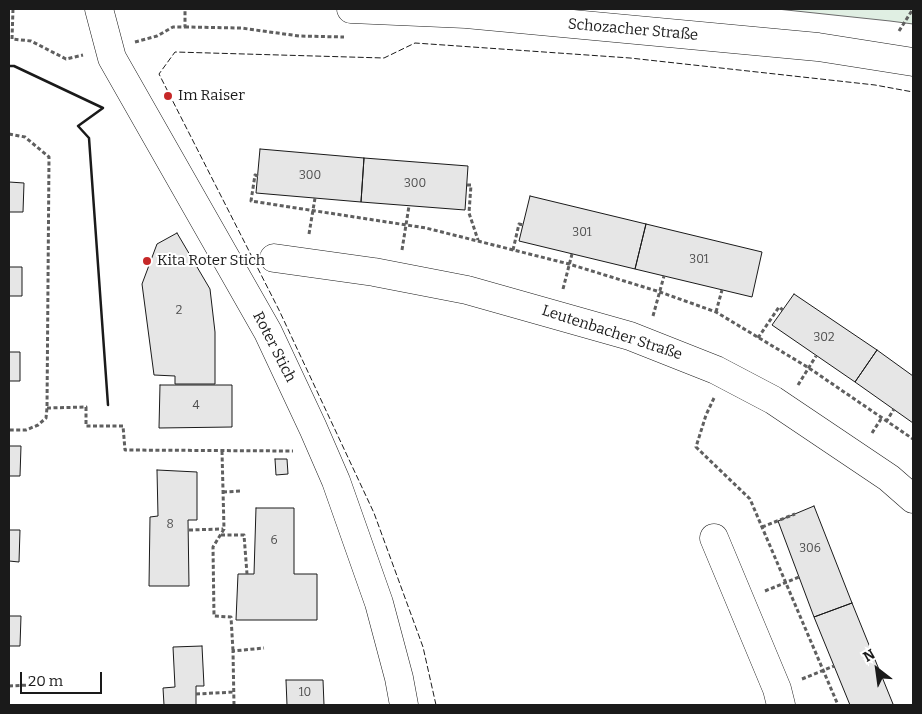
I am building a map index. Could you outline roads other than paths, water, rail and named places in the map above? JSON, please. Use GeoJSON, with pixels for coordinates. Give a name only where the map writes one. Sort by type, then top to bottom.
{"type":"FeatureCollection","features":[{"type":"Feature","properties":{"kind":"street","name":"Roter Stich"},"geometry":{"type":"LineString","coordinates":[[99,9],[112,58],[268,332],[314,428],[353,527],[378,603],[399,678],[404,705]]}},
{"type":"Feature","properties":{"kind":"street","name":"Schozacher Straße"},"geometry":{"type":"LineString","coordinates":[[351,9],[466,14],[818,47],[913,62]]}},
{"type":"Feature","properties":{"kind":"street","name":"Leutenbacher Straße"},"geometry":{"type":"LineString","coordinates":[[274,258],[397,276],[467,290],[557,314],[691,359],[773,400],[889,478],[913,499]]}},
{"type":"Feature","properties":{"kind":"street"},"geometry":{"type":"LineString","coordinates":[[714,538],[779,697]]}},
{"type":"Feature","properties":{"kind":"place","name":"Im Raiser"},"geometry":{"type":"Point","coordinates":[168,96]}},
{"type":"Feature","properties":{"kind":"place","name":"Kita Roter Stich"},"geometry":{"type":"Point","coordinates":[147,261]}}]}
